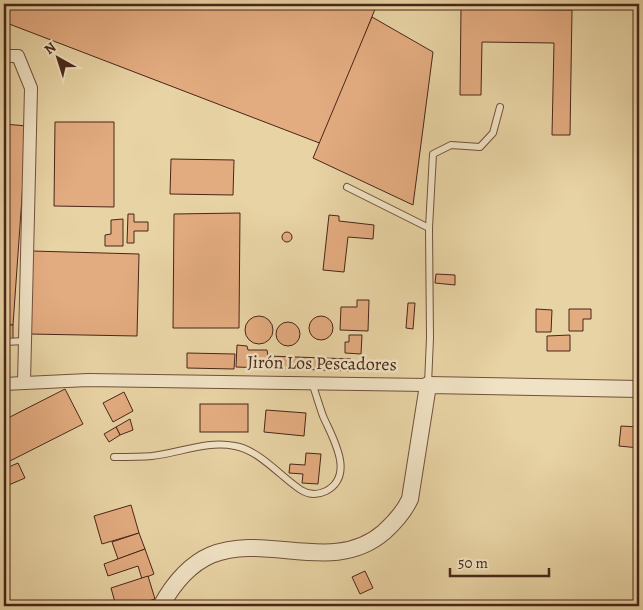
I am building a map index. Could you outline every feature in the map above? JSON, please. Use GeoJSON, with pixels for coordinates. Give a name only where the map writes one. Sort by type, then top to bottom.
{"type":"FeatureCollection","features":[{"type":"Feature","properties":{"kind":"street"},"geometry":{"type":"LineString","coordinates":[[4,56],[18,56],[31,88],[24,383]]}},
{"type":"Feature","properties":{"kind":"street","name":"Jirón Los Pescadores"},"geometry":{"type":"LineString","coordinates":[[4,384],[88,380],[639,389]]}},
{"type":"Feature","properties":{"kind":"street"},"geometry":{"type":"LineString","coordinates":[[161,606],[182,575],[211,555],[252,549],[344,552],[364,545],[380,535],[396,521],[410,499],[428,385]]}},
{"type":"Feature","properties":{"kind":"lane"},"geometry":{"type":"LineString","coordinates":[[428,385],[430,338],[429,228],[433,154],[451,145],[480,147],[492,133],[500,107]]}},
{"type":"Feature","properties":{"kind":"lane"},"geometry":{"type":"LineString","coordinates":[[348,187],[429,228]]}},
{"type":"Feature","properties":{"kind":"lane"},"geometry":{"type":"LineString","coordinates":[[4,342],[25,341]]}},
{"type":"Feature","properties":{"kind":"lane"},"geometry":{"type":"LineString","coordinates":[[114,457],[153,456],[200,446],[223,444],[237,446],[248,449],[302,490],[313,495],[327,491],[337,482],[341,469],[338,449],[312,383]]}},
{"type":"Feature","properties":{"kind":"path"},"geometry":{"type":"LineString","coordinates":[[522,4],[522,10]]}},
{"type":"Feature","properties":{"kind":"building"},"geometry":{"type":"Polygon","coordinates":[[[4,4],[377,4],[322,144],[4,22],[4,4]]]}},
{"type":"Feature","properties":{"kind":"building"},"geometry":{"type":"Polygon","coordinates":[[[461,9],[572,10],[570,135],[552,135],[554,43],[482,42],[481,95],[460,95],[461,9]]]}},
{"type":"Feature","properties":{"kind":"building"},"geometry":{"type":"Polygon","coordinates":[[[372,17],[433,52],[413,205],[313,158],[372,17]]]}},
{"type":"Feature","properties":{"kind":"building"},"geometry":{"type":"Polygon","coordinates":[[[55,122],[114,122],[114,207],[54,206],[55,122]]]}},
{"type":"Feature","properties":{"kind":"building"},"geometry":{"type":"Polygon","coordinates":[[[4,124],[27,126],[13,325],[4,325],[4,124]]]}},
{"type":"Feature","properties":{"kind":"building"},"geometry":{"type":"Polygon","coordinates":[[[171,159],[234,160],[233,195],[170,194],[171,159]]]}},
{"type":"Feature","properties":{"kind":"building"},"geometry":{"type":"Polygon","coordinates":[[[240,213],[239,328],[173,328],[174,214],[240,213]]]}},
{"type":"Feature","properties":{"kind":"building"},"geometry":{"type":"Polygon","coordinates":[[[128,214],[134,214],[134,222],[148,222],[148,231],[134,231],[134,243],[127,243],[128,214]]]}},
{"type":"Feature","properties":{"kind":"building"},"geometry":{"type":"Polygon","coordinates":[[[329,215],[339,216],[339,221],[374,225],[373,239],[348,237],[344,272],[323,270],[329,215]]]}},
{"type":"Feature","properties":{"kind":"building"},"geometry":{"type":"Polygon","coordinates":[[[123,219],[123,246],[105,246],[105,235],[111,234],[111,220],[123,219]]]}},
{"type":"Feature","properties":{"kind":"building"},"geometry":{"type":"Polygon","coordinates":[[[287,232],[292,237],[287,242],[282,237],[287,232]]]}},
{"type":"Feature","properties":{"kind":"building"},"geometry":{"type":"Polygon","coordinates":[[[32,251],[139,254],[137,336],[29,334],[32,251]]]}},
{"type":"Feature","properties":{"kind":"building"},"geometry":{"type":"Polygon","coordinates":[[[436,274],[455,275],[455,285],[435,283],[436,274]]]}},
{"type":"Feature","properties":{"kind":"building"},"geometry":{"type":"Polygon","coordinates":[[[357,300],[369,300],[368,331],[340,330],[341,307],[357,307],[357,300]]]}},
{"type":"Feature","properties":{"kind":"building"},"geometry":{"type":"Polygon","coordinates":[[[408,303],[415,303],[413,329],[406,328],[408,303]]]}},
{"type":"Feature","properties":{"kind":"building"},"geometry":{"type":"Polygon","coordinates":[[[536,309],[552,310],[551,332],[536,332],[536,309]]]}},
{"type":"Feature","properties":{"kind":"building"},"geometry":{"type":"Polygon","coordinates":[[[569,309],[591,309],[591,319],[583,319],[583,331],[569,331],[569,309]]]}},
{"type":"Feature","properties":{"kind":"building"},"geometry":{"type":"Polygon","coordinates":[[[259,316],[269,320],[273,330],[269,340],[259,344],[249,340],[245,330],[249,320],[259,316]]]}},
{"type":"Feature","properties":{"kind":"building"},"geometry":{"type":"Polygon","coordinates":[[[321,316],[326,317],[332,323],[332,333],[326,339],[321,340],[316,339],[310,333],[309,328],[310,323],[316,317],[321,316]]]}},
{"type":"Feature","properties":{"kind":"building"},"geometry":{"type":"Polygon","coordinates":[[[288,322],[293,323],[299,329],[299,339],[293,345],[288,346],[283,345],[277,339],[276,334],[277,329],[283,323],[288,322]]]}},
{"type":"Feature","properties":{"kind":"building"},"geometry":{"type":"Polygon","coordinates":[[[4,325],[13,325],[13,339],[4,339],[4,325]]]}},
{"type":"Feature","properties":{"kind":"building"},"geometry":{"type":"Polygon","coordinates":[[[349,335],[362,335],[361,354],[345,353],[345,342],[349,342],[349,335]]]}},
{"type":"Feature","properties":{"kind":"building"},"geometry":{"type":"Polygon","coordinates":[[[570,335],[570,351],[547,351],[547,336],[570,335]]]}},
{"type":"Feature","properties":{"kind":"building"},"geometry":{"type":"Polygon","coordinates":[[[237,345],[247,346],[248,350],[267,350],[268,356],[351,359],[351,371],[236,367],[237,345]]]}},
{"type":"Feature","properties":{"kind":"building"},"geometry":{"type":"Polygon","coordinates":[[[187,353],[235,354],[234,369],[187,368],[187,353]]]}},
{"type":"Feature","properties":{"kind":"building"},"geometry":{"type":"Polygon","coordinates":[[[65,389],[83,424],[4,464],[4,420],[65,389]]]}},
{"type":"Feature","properties":{"kind":"building"},"geometry":{"type":"Polygon","coordinates":[[[124,392],[133,411],[113,422],[103,403],[124,392]]]}},
{"type":"Feature","properties":{"kind":"building"},"geometry":{"type":"Polygon","coordinates":[[[200,404],[248,404],[248,432],[200,432],[200,404]]]}},
{"type":"Feature","properties":{"kind":"building"},"geometry":{"type":"Polygon","coordinates":[[[266,410],[306,413],[304,436],[264,432],[266,410]]]}},
{"type":"Feature","properties":{"kind":"building"},"geometry":{"type":"Polygon","coordinates":[[[130,419],[133,430],[120,435],[116,427],[130,419]]]}},
{"type":"Feature","properties":{"kind":"building"},"geometry":{"type":"Polygon","coordinates":[[[621,426],[639,427],[639,448],[619,446],[621,426]]]}},
{"type":"Feature","properties":{"kind":"building"},"geometry":{"type":"Polygon","coordinates":[[[116,427],[120,435],[109,442],[104,434],[116,427]]]}},
{"type":"Feature","properties":{"kind":"building"},"geometry":{"type":"Polygon","coordinates":[[[306,453],[321,454],[318,484],[302,483],[303,474],[289,473],[290,464],[305,465],[306,453]]]}},
{"type":"Feature","properties":{"kind":"building"},"geometry":{"type":"Polygon","coordinates":[[[18,463],[25,478],[4,487],[4,469],[18,463]]]}},
{"type":"Feature","properties":{"kind":"building"},"geometry":{"type":"Polygon","coordinates":[[[131,505],[139,533],[102,544],[94,516],[131,505]]]}},
{"type":"Feature","properties":{"kind":"building"},"geometry":{"type":"Polygon","coordinates":[[[139,533],[145,549],[118,559],[112,542],[139,533]]]}},
{"type":"Feature","properties":{"kind":"building"},"geometry":{"type":"Polygon","coordinates":[[[145,549],[154,574],[142,579],[138,566],[108,576],[104,564],[145,549]]]}},
{"type":"Feature","properties":{"kind":"building"},"geometry":{"type":"Polygon","coordinates":[[[365,571],[373,588],[360,594],[352,577],[365,571]]]}},
{"type":"Feature","properties":{"kind":"building"},"geometry":{"type":"Polygon","coordinates":[[[148,576],[155,599],[133,606],[116,606],[111,588],[148,576]]]}}]}
